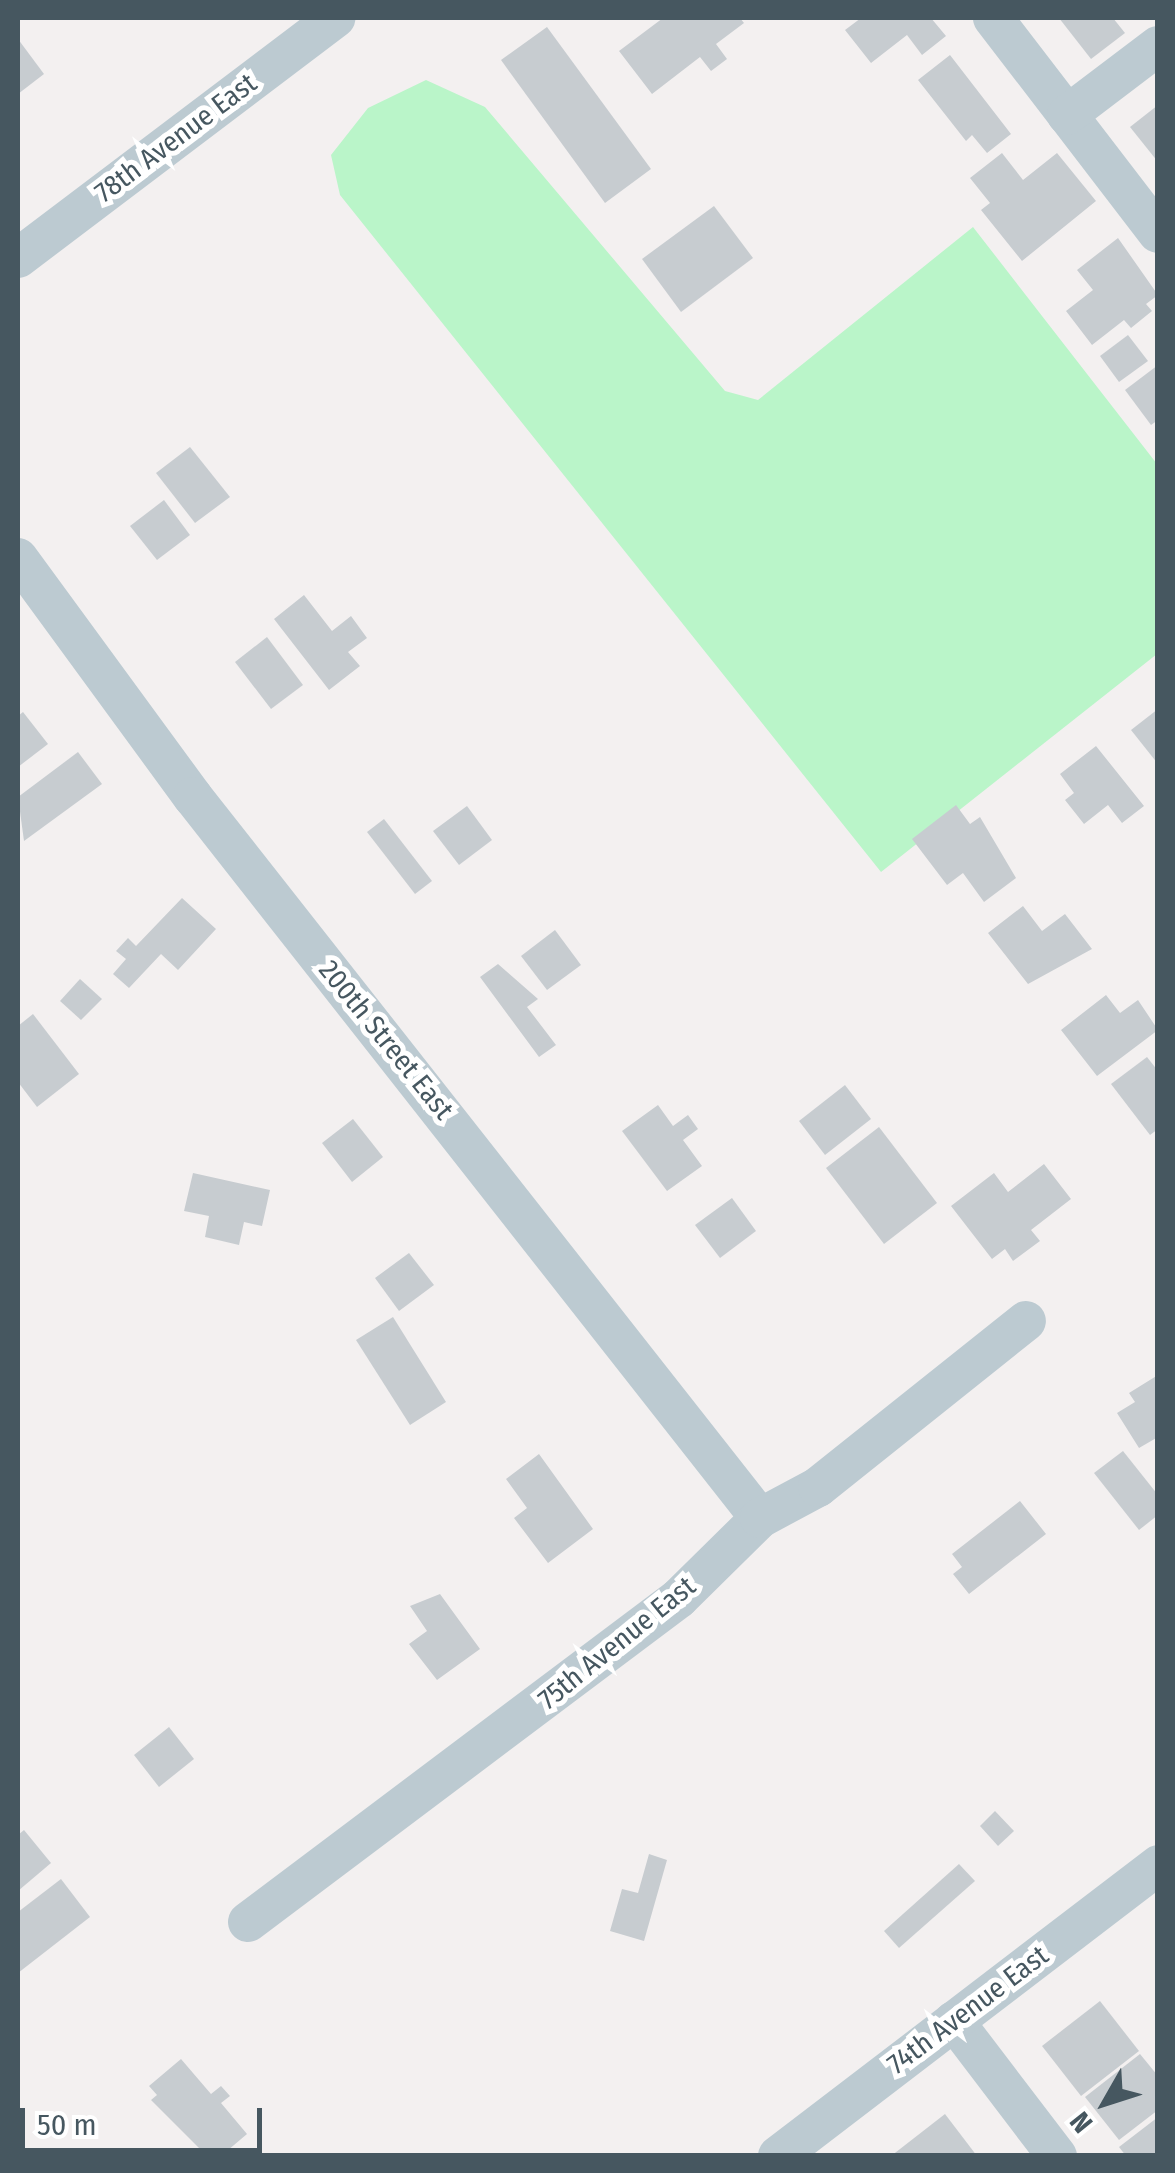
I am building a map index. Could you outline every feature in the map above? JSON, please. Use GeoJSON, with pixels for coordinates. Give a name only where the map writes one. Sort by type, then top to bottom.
{"type":"FeatureCollection","features":[{"type":"Feature","properties":{"kind":"street","name":"78th Avenue East"},"geometry":{"type":"LineString","coordinates":[[18,258],[335,18]]}},
{"type":"Feature","properties":{"kind":"street"},"geometry":{"type":"LineString","coordinates":[[993,18],[1158,233]]}},
{"type":"Feature","properties":{"kind":"street"},"geometry":{"type":"LineString","coordinates":[[1067,114],[1158,46]]}},
{"type":"Feature","properties":{"kind":"street","name":"200th Street East"},"geometry":{"type":"LineString","coordinates":[[18,558],[193,797],[760,1518]]}},
{"type":"Feature","properties":{"kind":"street","name":"75th Avenue East"},"geometry":{"type":"LineString","coordinates":[[248,1922],[679,1598],[760,1518],[818,1487],[1026,1321]]}},
{"type":"Feature","properties":{"kind":"street","name":"74th Avenue East"},"geometry":{"type":"LineString","coordinates":[[778,2156],[1158,1866]]}},
{"type":"Feature","properties":{"kind":"street"},"geometry":{"type":"LineString","coordinates":[[954,2021],[1057,2156]]}},
{"type":"Feature","properties":{"kind":"green space"},"geometry":{"type":"Polygon","coordinates":[[[426,80],[485,107],[725,391],[758,400],[973,227],[1157,464],[1157,654],[881,872],[340,195],[331,155],[368,108],[426,80]]]}},
{"type":"Feature","properties":{"kind":"building"},"geometry":{"type":"Polygon","coordinates":[[[663,18],[740,18],[744,23],[716,44],[727,59],[711,71],[700,57],[652,94],[619,51],[663,18]]]}},
{"type":"Feature","properties":{"kind":"building"},"geometry":{"type":"Polygon","coordinates":[[[861,18],[931,18],[946,36],[922,55],[907,35],[871,63],[845,30],[861,18]]]}},
{"type":"Feature","properties":{"kind":"building"},"geometry":{"type":"Polygon","coordinates":[[[1059,18],[1113,18],[1125,33],[1091,59],[1059,18]]]}},
{"type":"Feature","properties":{"kind":"building"},"geometry":{"type":"Polygon","coordinates":[[[547,27],[651,169],[605,203],[501,60],[547,27]]]}},
{"type":"Feature","properties":{"kind":"building"},"geometry":{"type":"Polygon","coordinates":[[[18,39],[44,74],[18,94],[18,39]]]}},
{"type":"Feature","properties":{"kind":"building"},"geometry":{"type":"Polygon","coordinates":[[[950,55],[1011,134],[987,153],[972,135],[966,141],[918,80],[950,55]]]}},
{"type":"Feature","properties":{"kind":"building"},"geometry":{"type":"Polygon","coordinates":[[[1158,105],[1158,162],[1130,127],[1158,105]]]}},
{"type":"Feature","properties":{"kind":"building"},"geometry":{"type":"Polygon","coordinates":[[[1002,153],[1023,180],[1057,153],[1096,201],[1022,261],[981,210],[990,203],[970,178],[1002,153]]]}},
{"type":"Feature","properties":{"kind":"building"},"geometry":{"type":"Polygon","coordinates":[[[714,206],[753,258],[681,312],[642,259],[714,206]]]}},
{"type":"Feature","properties":{"kind":"building"},"geometry":{"type":"Polygon","coordinates":[[[1118,238],[1158,295],[1146,304],[1152,311],[1131,328],[1124,320],[1092,345],[1066,311],[1093,290],[1077,270],[1118,238]]]}},
{"type":"Feature","properties":{"kind":"building"},"geometry":{"type":"Polygon","coordinates":[[[1128,335],[1148,361],[1119,382],[1100,356],[1128,335]]]}},
{"type":"Feature","properties":{"kind":"building"},"geometry":{"type":"Polygon","coordinates":[[[1158,365],[1158,420],[1151,425],[1125,390],[1158,365]]]}},
{"type":"Feature","properties":{"kind":"building"},"geometry":{"type":"Polygon","coordinates":[[[190,447],[230,497],[195,523],[156,473],[190,447]]]}},
{"type":"Feature","properties":{"kind":"building"},"geometry":{"type":"Polygon","coordinates":[[[164,500],[190,535],[157,560],[130,526],[164,500]]]}},
{"type":"Feature","properties":{"kind":"building"},"geometry":{"type":"Polygon","coordinates":[[[304,595],[332,631],[351,616],[367,638],[348,652],[360,666],[329,690],[274,619],[304,595]]]}},
{"type":"Feature","properties":{"kind":"building"},"geometry":{"type":"Polygon","coordinates":[[[267,637],[303,685],[271,709],[235,662],[267,637]]]}},
{"type":"Feature","properties":{"kind":"building"},"geometry":{"type":"Polygon","coordinates":[[[1158,709],[1158,764],[1131,730],[1158,709]]]}},
{"type":"Feature","properties":{"kind":"building"},"geometry":{"type":"Polygon","coordinates":[[[23,712],[48,744],[18,767],[18,716],[23,712]]]}},
{"type":"Feature","properties":{"kind":"building"},"geometry":{"type":"Polygon","coordinates":[[[1096,746],[1144,806],[1122,823],[1108,805],[1084,824],[1065,800],[1074,793],[1060,774],[1096,746]]]}},
{"type":"Feature","properties":{"kind":"building"},"geometry":{"type":"Polygon","coordinates":[[[78,752],[102,784],[24,841],[18,797],[78,752]]]}},
{"type":"Feature","properties":{"kind":"building"},"geometry":{"type":"Polygon","coordinates":[[[956,805],[970,824],[980,817],[1016,878],[984,902],[963,873],[947,885],[912,839],[956,805]]]}},
{"type":"Feature","properties":{"kind":"building"},"geometry":{"type":"Polygon","coordinates":[[[467,806],[492,840],[459,865],[433,831],[467,806]]]}},
{"type":"Feature","properties":{"kind":"building"},"geometry":{"type":"Polygon","coordinates":[[[384,819],[432,881],[415,894],[367,832],[384,819]]]}},
{"type":"Feature","properties":{"kind":"building"},"geometry":{"type":"Polygon","coordinates":[[[182,898],[216,929],[178,970],[161,954],[129,988],[113,974],[126,959],[116,951],[128,938],[136,946],[182,898]]]}},
{"type":"Feature","properties":{"kind":"building"},"geometry":{"type":"Polygon","coordinates":[[[1023,906],[1042,931],[1065,914],[1092,949],[1028,984],[988,933],[1023,906]]]}},
{"type":"Feature","properties":{"kind":"building"},"geometry":{"type":"Polygon","coordinates":[[[555,930],[581,965],[547,990],[521,956],[555,930]]]}},
{"type":"Feature","properties":{"kind":"building"},"geometry":{"type":"Polygon","coordinates":[[[498,964],[538,999],[527,1007],[556,1045],[539,1057],[480,977],[498,964]]]}},
{"type":"Feature","properties":{"kind":"building"},"geometry":{"type":"Polygon","coordinates":[[[80,979],[102,999],[81,1020],[60,1001],[80,979]]]}},
{"type":"Feature","properties":{"kind":"building"},"geometry":{"type":"Polygon","coordinates":[[[1106,995],[1120,1013],[1138,1000],[1158,1030],[1097,1076],[1061,1030],[1106,995]]]}},
{"type":"Feature","properties":{"kind":"building"},"geometry":{"type":"Polygon","coordinates":[[[33,1014],[79,1074],[37,1107],[18,1082],[18,1026],[33,1014]]]}},
{"type":"Feature","properties":{"kind":"building"},"geometry":{"type":"Polygon","coordinates":[[[1147,1057],[1158,1071],[1158,1129],[1150,1135],[1111,1084],[1147,1057]]]}},
{"type":"Feature","properties":{"kind":"building"},"geometry":{"type":"Polygon","coordinates":[[[845,1085],[871,1119],[825,1155],[799,1121],[845,1085]]]}},
{"type":"Feature","properties":{"kind":"building"},"geometry":{"type":"Polygon","coordinates":[[[658,1105],[673,1126],[688,1115],[698,1129],[683,1140],[702,1166],[667,1191],[622,1131],[658,1105]]]}},
{"type":"Feature","properties":{"kind":"building"},"geometry":{"type":"Polygon","coordinates":[[[353,1119],[383,1157],[352,1182],[322,1143],[353,1119]]]}},
{"type":"Feature","properties":{"kind":"building"},"geometry":{"type":"Polygon","coordinates":[[[879,1127],[937,1203],[884,1244],[826,1168],[879,1127]]]}},
{"type":"Feature","properties":{"kind":"building"},"geometry":{"type":"Polygon","coordinates":[[[1044,1164],[1071,1199],[1031,1230],[1040,1241],[1013,1261],[1005,1249],[992,1259],[951,1206],[994,1173],[1008,1192],[1044,1164]]]}},
{"type":"Feature","properties":{"kind":"building"},"geometry":{"type":"Polygon","coordinates":[[[193,1173],[270,1190],[262,1226],[244,1222],[239,1245],[205,1237],[209,1216],[184,1211],[193,1173]]]}},
{"type":"Feature","properties":{"kind":"building"},"geometry":{"type":"Polygon","coordinates":[[[732,1198],[756,1231],[720,1258],[695,1225],[732,1198]]]}},
{"type":"Feature","properties":{"kind":"building"},"geometry":{"type":"Polygon","coordinates":[[[409,1253],[434,1285],[399,1311],[375,1278],[409,1253]]]}},
{"type":"Feature","properties":{"kind":"building"},"geometry":{"type":"Polygon","coordinates":[[[393,1317],[446,1402],[410,1425],[356,1340],[393,1317]]]}},
{"type":"Feature","properties":{"kind":"building"},"geometry":{"type":"Polygon","coordinates":[[[1158,1375],[1158,1437],[1139,1448],[1117,1413],[1135,1402],[1129,1393],[1158,1375]]]}},
{"type":"Feature","properties":{"kind":"building"},"geometry":{"type":"Polygon","coordinates":[[[1123,1451],[1158,1495],[1158,1515],[1139,1530],[1094,1473],[1123,1451]]]}},
{"type":"Feature","properties":{"kind":"building"},"geometry":{"type":"Polygon","coordinates":[[[539,1454],[593,1529],[548,1563],[514,1518],[527,1508],[506,1479],[539,1454]]]}},
{"type":"Feature","properties":{"kind":"building"},"geometry":{"type":"Polygon","coordinates":[[[1020,1501],[1046,1534],[969,1594],[953,1574],[962,1567],[952,1554],[1020,1501]]]}},
{"type":"Feature","properties":{"kind":"building"},"geometry":{"type":"Polygon","coordinates":[[[440,1594],[480,1649],[437,1680],[409,1644],[427,1631],[410,1606],[440,1594]]]}},
{"type":"Feature","properties":{"kind":"building"},"geometry":{"type":"Polygon","coordinates":[[[169,1727],[194,1759],[159,1787],[134,1755],[169,1727]]]}},
{"type":"Feature","properties":{"kind":"building"},"geometry":{"type":"Polygon","coordinates":[[[995,1811],[1014,1831],[998,1846],[980,1826],[995,1811]]]}},
{"type":"Feature","properties":{"kind":"building"},"geometry":{"type":"Polygon","coordinates":[[[24,1830],[51,1863],[18,1891],[18,1835],[24,1830]]]}},
{"type":"Feature","properties":{"kind":"building"},"geometry":{"type":"Polygon","coordinates":[[[649,1854],[667,1860],[644,1941],[610,1931],[622,1889],[638,1893],[649,1854]]]}},
{"type":"Feature","properties":{"kind":"building"},"geometry":{"type":"Polygon","coordinates":[[[959,1864],[975,1881],[899,1948],[884,1931],[959,1864]]]}},
{"type":"Feature","properties":{"kind":"building"},"geometry":{"type":"Polygon","coordinates":[[[61,1879],[90,1917],[18,1973],[18,1912],[61,1879]]]}},
{"type":"Feature","properties":{"kind":"building"},"geometry":{"type":"Polygon","coordinates":[[[1100,2001],[1139,2051],[1081,2096],[1042,2046],[1100,2001]]]}},
{"type":"Feature","properties":{"kind":"building"},"geometry":{"type":"Polygon","coordinates":[[[1140,2054],[1158,2076],[1158,2110],[1119,2140],[1085,2097],[1140,2054]]]}},
{"type":"Feature","properties":{"kind":"building"},"geometry":{"type":"Polygon","coordinates":[[[181,2059],[211,2094],[221,2086],[230,2096],[221,2103],[247,2134],[221,2156],[207,2156],[151,2100],[157,2095],[149,2086],[181,2059]]]}},
{"type":"Feature","properties":{"kind":"building"},"geometry":{"type":"Polygon","coordinates":[[[945,2114],[977,2156],[891,2156],[945,2114]]]}},
{"type":"Feature","properties":{"kind":"building"},"geometry":{"type":"Polygon","coordinates":[[[1158,2117],[1158,2156],[1126,2156],[1119,2147],[1158,2117]]]}}]}
